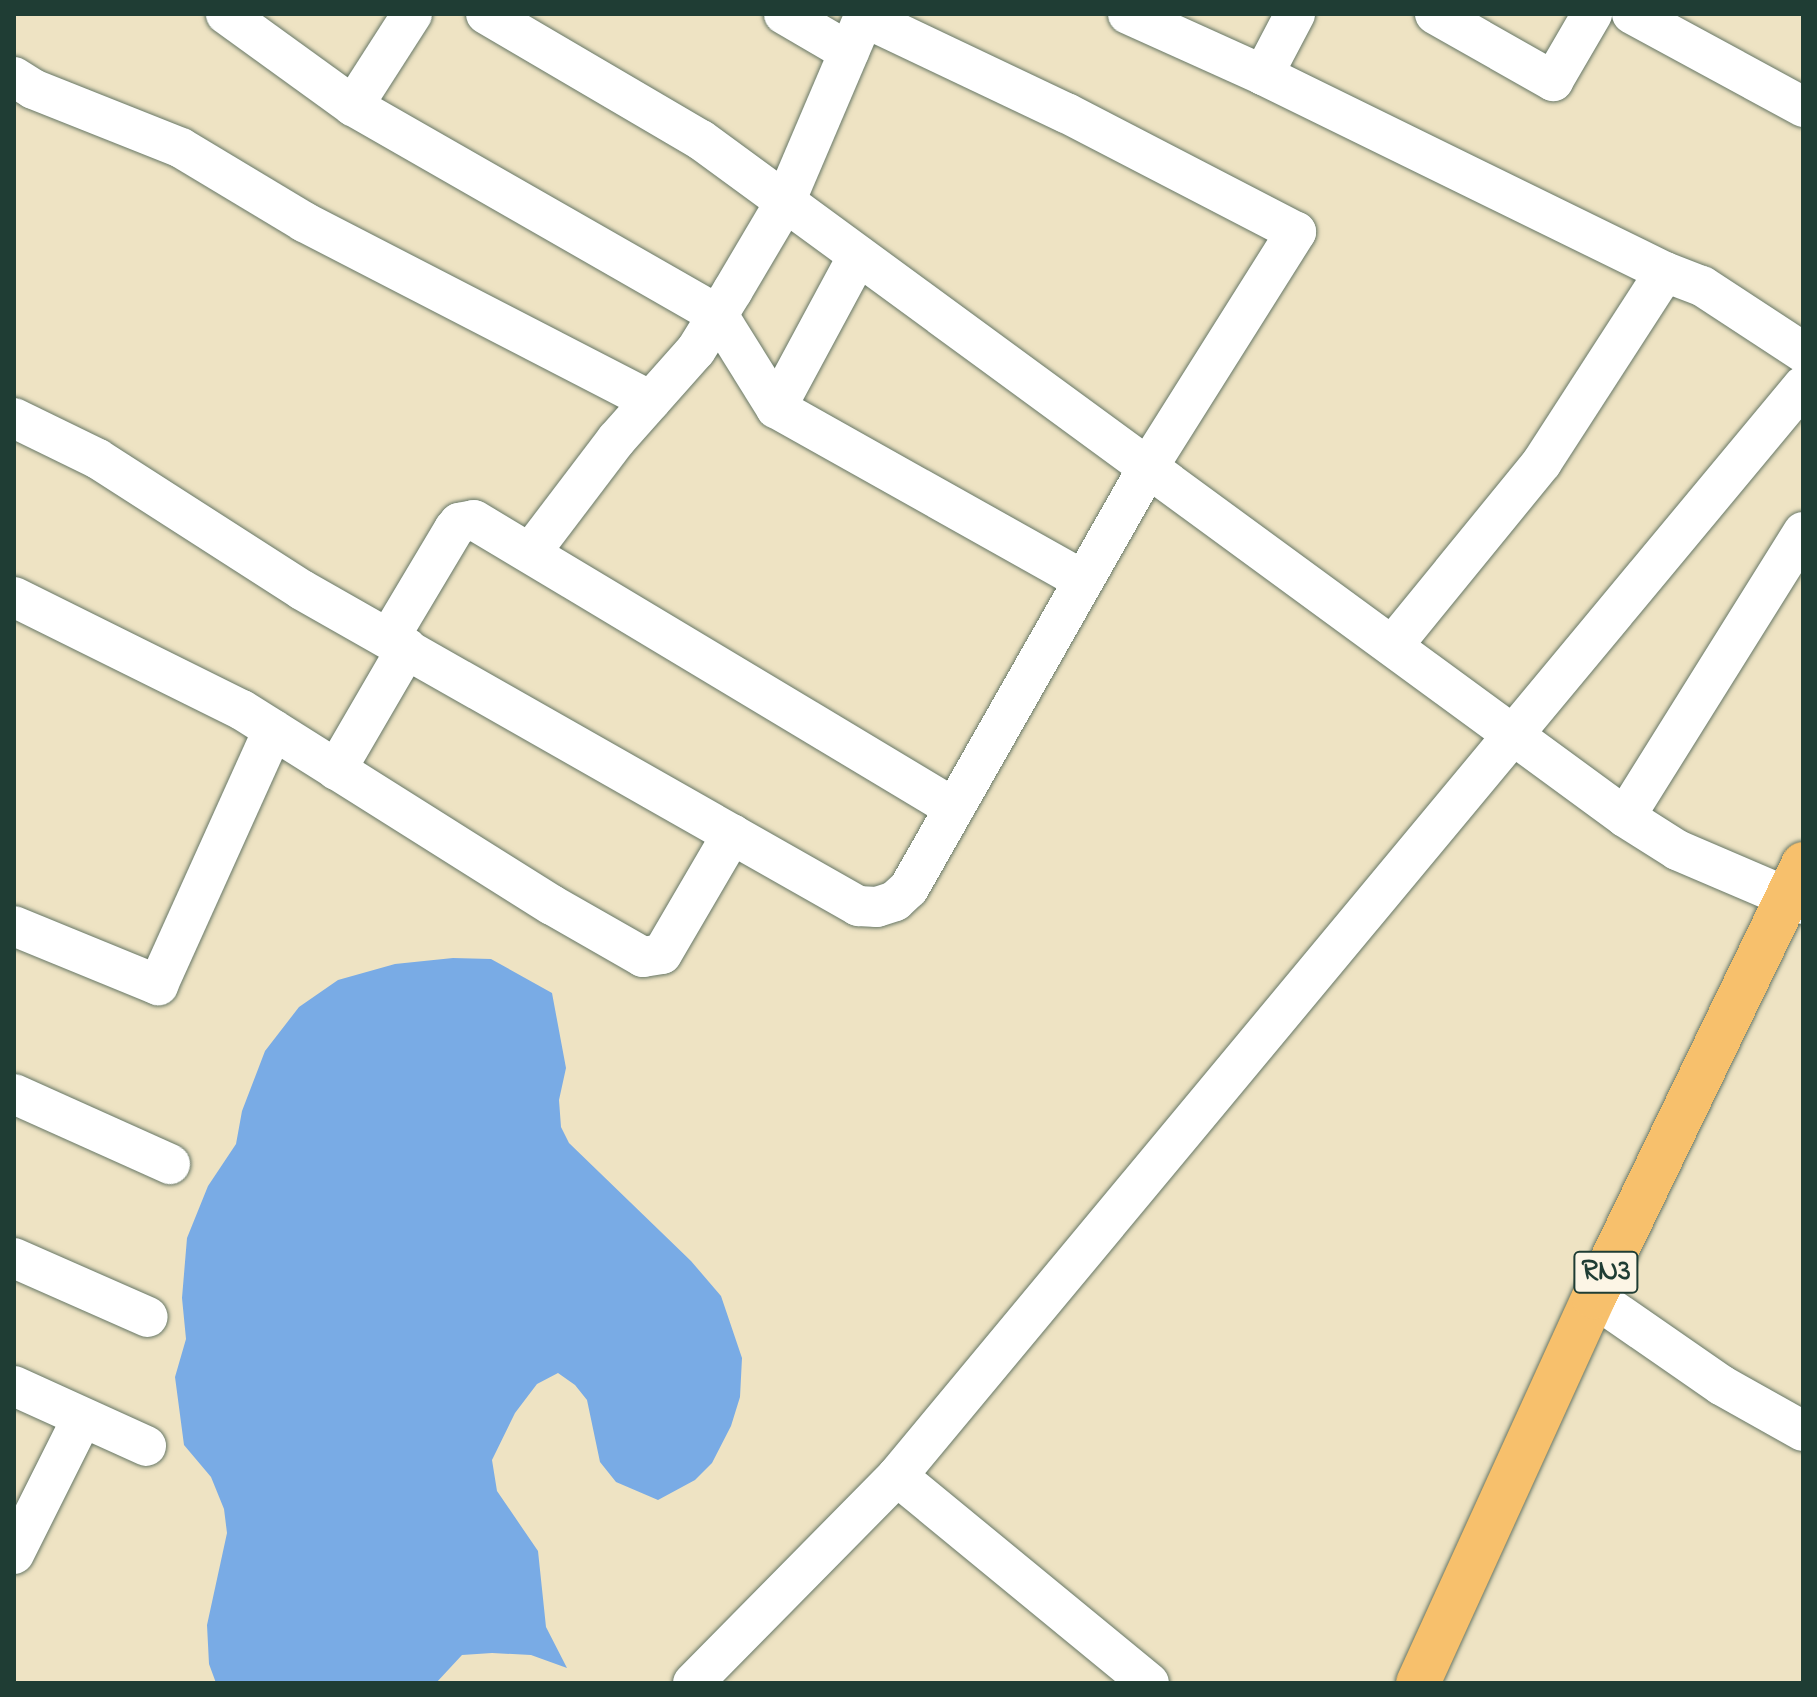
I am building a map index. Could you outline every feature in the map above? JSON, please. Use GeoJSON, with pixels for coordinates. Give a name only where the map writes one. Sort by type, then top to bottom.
{"type":"FeatureCollection","features":[{"type":"Feature","properties":{"kind":"highway","name":"RN3"},"geometry":{"type":"LineString","coordinates":[[1418,1683],[1594,1297],[1798,888]]}},
{"type":"Feature","properties":{"kind":"street"},"geometry":{"type":"LineString","coordinates":[[228,14],[353,106],[718,315],[776,408],[1082,580]]}},
{"type":"Feature","properties":{"kind":"street"},"geometry":{"type":"LineString","coordinates":[[353,106],[412,14]]}},
{"type":"Feature","properties":{"kind":"street"},"geometry":{"type":"LineString","coordinates":[[486,14],[701,140],[1625,817],[1677,850],[1798,888]]}},
{"type":"Feature","properties":{"kind":"street"},"geometry":{"type":"LineString","coordinates":[[14,418],[98,459],[302,590],[858,906],[877,907],[895,901],[909,888],[1148,467],[1296,232],[1066,113],[859,27],[784,14]]}},
{"type":"Feature","properties":{"kind":"street"},"geometry":{"type":"LineString","coordinates":[[1128,14],[1263,75],[1665,272],[1702,286],[1803,352]]}},
{"type":"Feature","properties":{"kind":"street"},"geometry":{"type":"LineString","coordinates":[[1263,75],[1295,14]]}},
{"type":"Feature","properties":{"kind":"street"},"geometry":{"type":"LineString","coordinates":[[1435,14],[1553,81],[1592,14]]}},
{"type":"Feature","properties":{"kind":"street"},"geometry":{"type":"LineString","coordinates":[[1632,14],[1803,107]]}},
{"type":"Feature","properties":{"kind":"street"},"geometry":{"type":"LineString","coordinates":[[531,552],[616,440],[696,350],[718,315],[785,202],[859,27]]}},
{"type":"Feature","properties":{"kind":"street"},"geometry":{"type":"LineString","coordinates":[[14,77],[33,89],[181,148],[304,222],[651,401]]}},
{"type":"Feature","properties":{"kind":"street"},"geometry":{"type":"LineString","coordinates":[[776,408],[858,256]]}},
{"type":"Feature","properties":{"kind":"street"},"geometry":{"type":"LineString","coordinates":[[1393,645],[1542,462],[1665,272]]}},
{"type":"Feature","properties":{"kind":"street"},"geometry":{"type":"LineString","coordinates":[[693,1683],[897,1476],[1803,386]]}},
{"type":"Feature","properties":{"kind":"street"},"geometry":{"type":"LineString","coordinates":[[336,770],[459,523],[474,520],[954,808]]}},
{"type":"Feature","properties":{"kind":"street"},"geometry":{"type":"LineString","coordinates":[[1625,817],[1803,532]]}},
{"type":"Feature","properties":{"kind":"street"},"geometry":{"type":"LineString","coordinates":[[14,597],[242,710],[643,957],[662,954],[732,834]]}},
{"type":"Feature","properties":{"kind":"street"},"geometry":{"type":"LineString","coordinates":[[14,926],[158,985],[273,730]]}},
{"type":"Feature","properties":{"kind":"street"},"geometry":{"type":"LineString","coordinates":[[14,1094],[170,1164]]}},
{"type":"Feature","properties":{"kind":"street"},"geometry":{"type":"LineString","coordinates":[[14,1258],[148,1317]]}},
{"type":"Feature","properties":{"kind":"street"},"geometry":{"type":"LineString","coordinates":[[1594,1297],[1721,1385],[1803,1431]]}},
{"type":"Feature","properties":{"kind":"street"},"geometry":{"type":"LineString","coordinates":[[14,1386],[146,1446]]}},
{"type":"Feature","properties":{"kind":"street"},"geometry":{"type":"LineString","coordinates":[[14,1554],[82,1418]]}},
{"type":"Feature","properties":{"kind":"street"},"geometry":{"type":"LineString","coordinates":[[897,1476],[1149,1683]]}},
{"type":"Feature","properties":{"kind":"water"},"geometry":{"type":"Polygon","coordinates":[[[453,958],[491,959],[552,993],[566,1068],[559,1100],[561,1127],[569,1143],[691,1261],[721,1296],[742,1358],[740,1397],[731,1426],[712,1463],[695,1480],[658,1500],[616,1482],[600,1462],[587,1400],[575,1385],[558,1373],[537,1384],[515,1413],[492,1460],[497,1491],[538,1551],[546,1627],[567,1668],[531,1655],[492,1653],[462,1655],[436,1683],[216,1683],[209,1664],[207,1625],[227,1533],[224,1509],[211,1477],[184,1445],[175,1377],[186,1339],[182,1298],[187,1238],[208,1186],[236,1144],[242,1111],[265,1051],[299,1007],[338,980],[395,964],[453,958]]]}}]}
